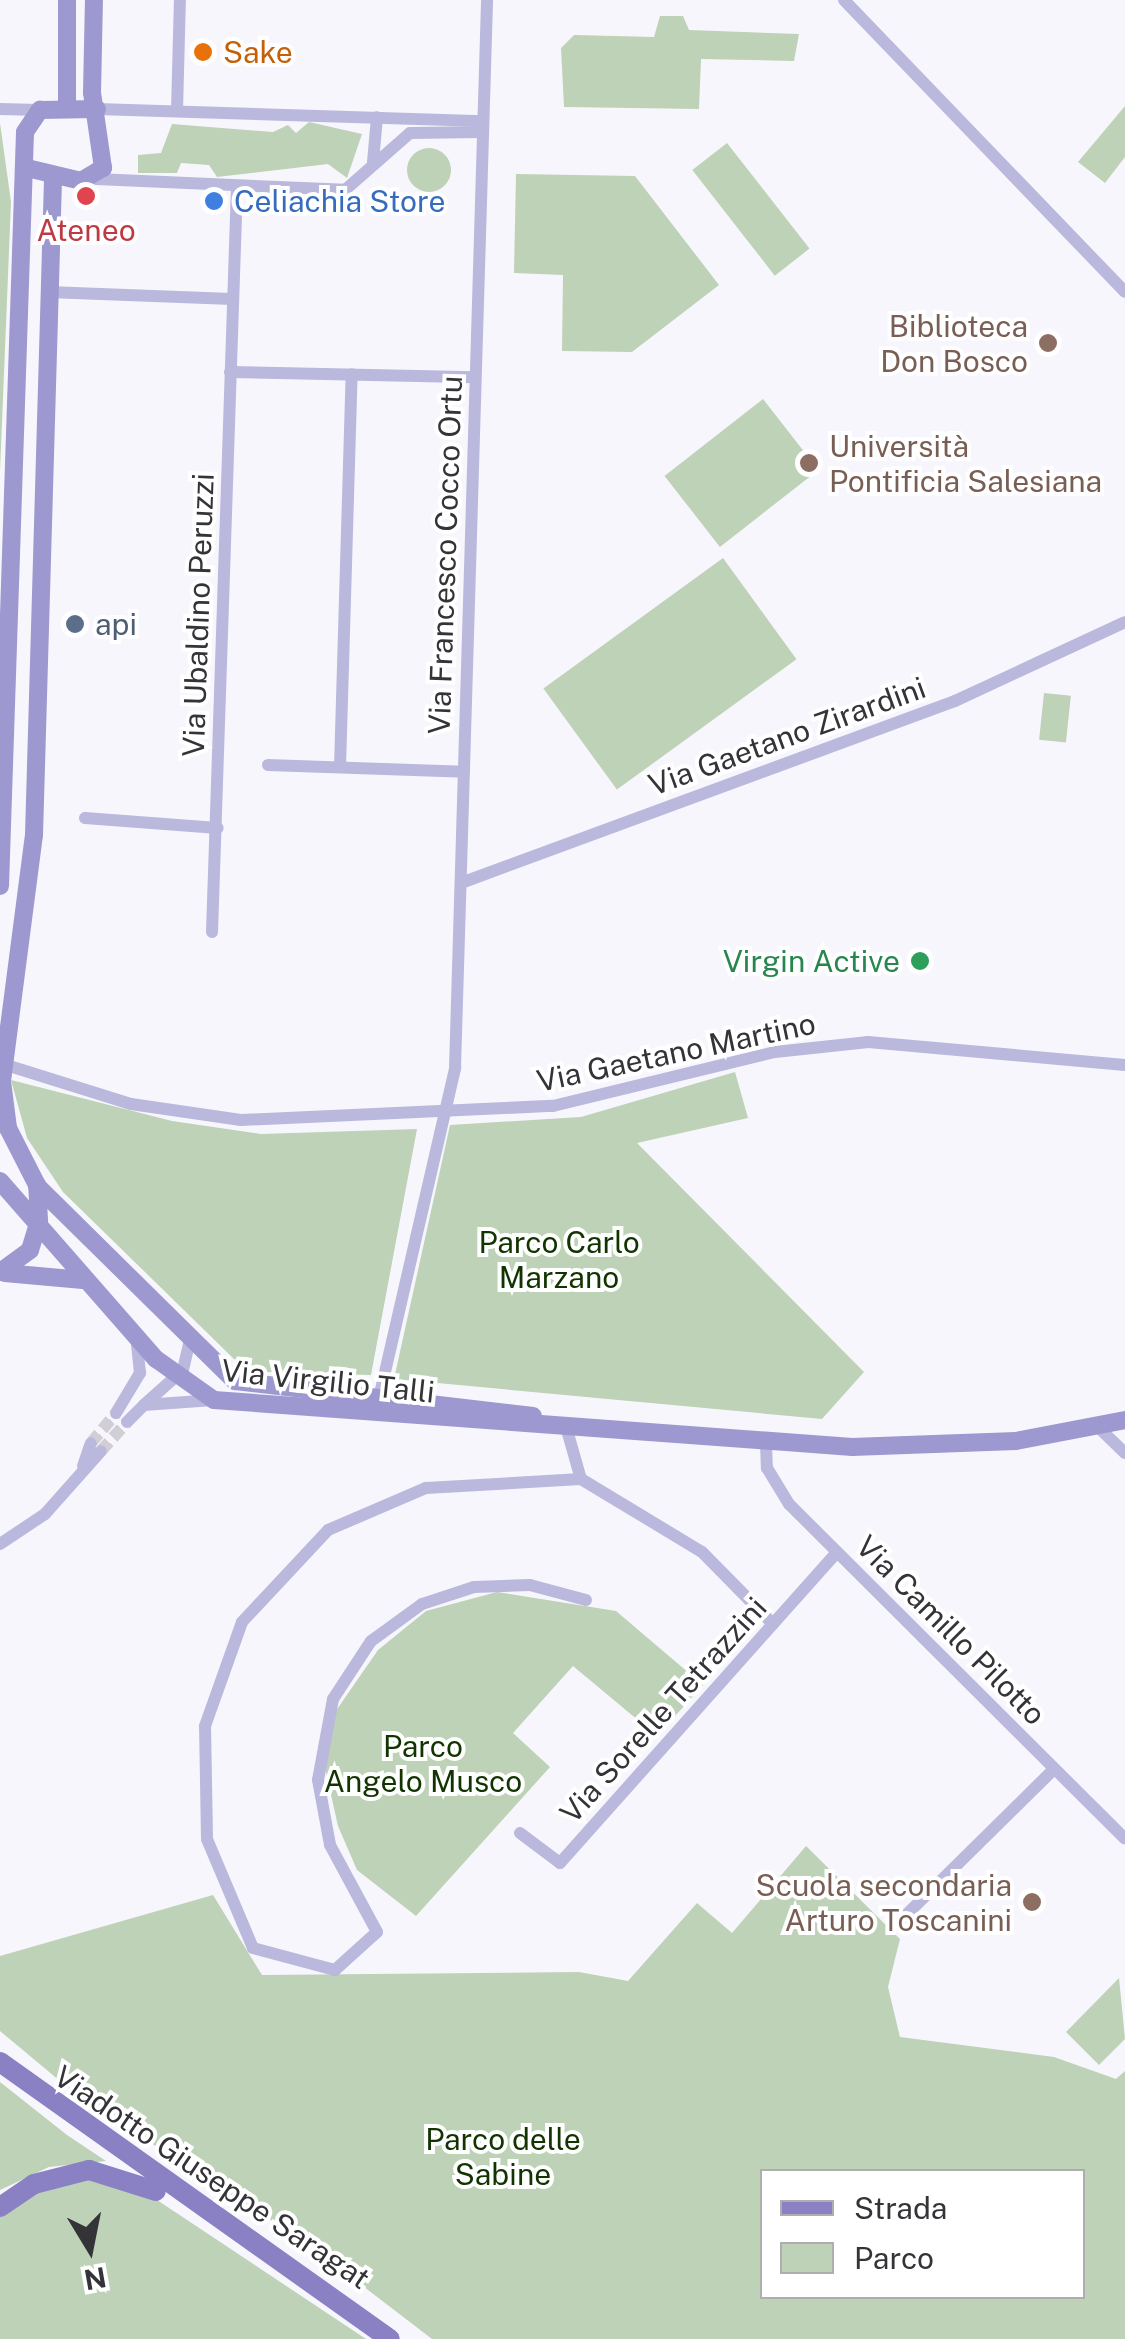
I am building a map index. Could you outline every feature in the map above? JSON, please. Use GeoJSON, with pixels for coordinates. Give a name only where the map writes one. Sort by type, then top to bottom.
{"type":"FeatureCollection","features":[{"type":"Feature","properties":{"kind":"main road","name":"Viadotto Giuseppe Saragat"},"geometry":{"type":"LineString","coordinates":[[0,2062],[390,2339]]}},
{"type":"Feature","properties":{"kind":"main road"},"geometry":{"type":"LineString","coordinates":[[0,2207],[46,2179],[100,2171],[226,2221]]}},
{"type":"Feature","properties":{"kind":"street"},"geometry":{"type":"LineString","coordinates":[[67,0],[68,108]]}},
{"type":"Feature","properties":{"kind":"street"},"geometry":{"type":"LineString","coordinates":[[94,0],[97,109],[106,153],[96,179]]}},
{"type":"Feature","properties":{"kind":"street"},"geometry":{"type":"LineString","coordinates":[[176,110],[180,0]]}},
{"type":"Feature","properties":{"kind":"street","name":"Via Francesco Cocco Ortu"},"geometry":{"type":"LineString","coordinates":[[379,1398],[456,1056],[487,0]]}},
{"type":"Feature","properties":{"kind":"street"},"geometry":{"type":"LineString","coordinates":[[844,0],[1125,292]]}},
{"type":"Feature","properties":{"kind":"street"},"geometry":{"type":"LineString","coordinates":[[0,108],[377,117],[483,126]]}},
{"type":"Feature","properties":{"kind":"street"},"geometry":{"type":"LineString","coordinates":[[0,886],[27,168],[25,132],[40,110]]}},
{"type":"Feature","properties":{"kind":"street"},"geometry":{"type":"LineString","coordinates":[[372,164],[377,117]]}},
{"type":"Feature","properties":{"kind":"street"},"geometry":{"type":"LineString","coordinates":[[27,168],[54,180],[346,190],[410,132],[483,126]]}},
{"type":"Feature","properties":{"kind":"street"},"geometry":{"type":"LineString","coordinates":[[0,1273],[27,1254],[38,1233],[37,1186],[6,1122],[2,1064],[34,835],[54,180]]}},
{"type":"Feature","properties":{"kind":"street","name":"Via Ubaldino Peruzzi"},"geometry":{"type":"LineString","coordinates":[[212,932],[236,187]]}},
{"type":"Feature","properties":{"kind":"street"},"geometry":{"type":"LineString","coordinates":[[48,292],[232,299]]}},
{"type":"Feature","properties":{"kind":"street"},"geometry":{"type":"LineString","coordinates":[[230,372],[475,376]]}},
{"type":"Feature","properties":{"kind":"street"},"geometry":{"type":"LineString","coordinates":[[340,767],[352,374]]}},
{"type":"Feature","properties":{"kind":"street","name":"Via Gaetano Zirardini"},"geometry":{"type":"LineString","coordinates":[[461,883],[955,701],[1125,622]]}},
{"type":"Feature","properties":{"kind":"street"},"geometry":{"type":"LineString","coordinates":[[268,765],[464,772]]}},
{"type":"Feature","properties":{"kind":"street"},"geometry":{"type":"LineString","coordinates":[[85,818],[218,828]]}},
{"type":"Feature","properties":{"kind":"street","name":"Via Gaetano Martino"},"geometry":{"type":"LineString","coordinates":[[2,1064],[132,1104],[218,1118],[568,1104],[843,1043],[977,1044],[1125,1065]]}},
{"type":"Feature","properties":{"kind":"street"},"geometry":{"type":"LineString","coordinates":[[0,1143],[22,1156]]}},
{"type":"Feature","properties":{"kind":"street","name":"Via Virgilio Talli"},"geometry":{"type":"LineString","coordinates":[[0,1181],[38,1233],[175,1378],[214,1400],[564,1422]]}},
{"type":"Feature","properties":{"kind":"street","name":"Via Virgilio Talli"},"geometry":{"type":"LineString","coordinates":[[37,1186],[189,1344],[244,1384],[766,1442],[962,1445],[1125,1420]]}},
{"type":"Feature","properties":{"kind":"street"},"geometry":{"type":"LineString","coordinates":[[0,1273],[84,1280]]}},
{"type":"Feature","properties":{"kind":"street"},"geometry":{"type":"LineString","coordinates":[[132,1330],[140,1373],[122,1417],[144,1405],[175,1378],[189,1344]]}},
{"type":"Feature","properties":{"kind":"street"},"geometry":{"type":"LineString","coordinates":[[144,1405],[214,1400]]}},
{"type":"Feature","properties":{"kind":"street"},"geometry":{"type":"LineString","coordinates":[[564,1422],[580,1479]]}},
{"type":"Feature","properties":{"kind":"street"},"geometry":{"type":"LineString","coordinates":[[1097,1426],[1125,1453]]}},
{"type":"Feature","properties":{"kind":"street","name":"Via Camillo Pilotto"},"geometry":{"type":"LineString","coordinates":[[766,1442],[778,1490],[1125,1839]]}},
{"type":"Feature","properties":{"kind":"street"},"geometry":{"type":"LineString","coordinates":[[0,1544],[45,1514],[96,1447]]}},
{"type":"Feature","properties":{"kind":"street"},"geometry":{"type":"LineString","coordinates":[[586,1600],[530,1586],[474,1587],[422,1604],[371,1641],[333,1698],[318,1780],[330,1845],[376,1932],[335,1970],[254,1948],[212,1858],[200,1772],[213,1692],[248,1613],[322,1535],[393,1498],[465,1481],[580,1479],[702,1552],[773,1624]]}},
{"type":"Feature","properties":{"kind":"street","name":"Via Sorelle Tetrazzini"},"geometry":{"type":"LineString","coordinates":[[520,1833],[560,1864],[837,1552]]}},
{"type":"Feature","properties":{"kind":"street"},"geometry":{"type":"LineString","coordinates":[[903,1918],[1054,1769]]}},
{"type":"Feature","properties":{"kind":"green space"},"geometry":{"type":"Polygon","coordinates":[[[660,16],[683,16],[689,30],[799,34],[794,61],[701,59],[699,109],[564,107],[561,48],[574,35],[654,37],[660,16]]]}},
{"type":"Feature","properties":{"kind":"green space"},"geometry":{"type":"Polygon","coordinates":[[[1125,106],[1125,157],[1105,183],[1078,162],[1125,106]]]}},
{"type":"Feature","properties":{"kind":"green space"},"geometry":{"type":"Polygon","coordinates":[[[309,122],[362,134],[347,178],[328,164],[217,177],[209,165],[181,163],[177,173],[138,173],[138,155],[161,153],[172,124],[273,132],[288,125],[296,133],[309,122]]]}},
{"type":"Feature","properties":{"kind":"green space"},"geometry":{"type":"Polygon","coordinates":[[[0,123],[11,202],[0,471],[0,123]]]}},
{"type":"Feature","properties":{"kind":"green space"},"geometry":{"type":"Polygon","coordinates":[[[727,143],[809,249],[775,276],[692,170],[727,143]]]}},
{"type":"Feature","properties":{"kind":"green space"},"geometry":{"type":"Polygon","coordinates":[[[429,148],[445,154],[451,170],[445,186],[429,192],[413,186],[407,170],[413,154],[429,148]]]}},
{"type":"Feature","properties":{"kind":"green space"},"geometry":{"type":"Polygon","coordinates":[[[516,174],[635,176],[719,285],[632,352],[562,351],[563,275],[514,273],[516,174]]]}},
{"type":"Feature","properties":{"kind":"green space"},"geometry":{"type":"Polygon","coordinates":[[[763,399],[818,470],[720,547],[664,476],[763,399]]]}},
{"type":"Feature","properties":{"kind":"green space"},"geometry":{"type":"Polygon","coordinates":[[[723,558],[796,659],[617,790],[543,688],[723,558]]]}},
{"type":"Feature","properties":{"kind":"green space"},"geometry":{"type":"Polygon","coordinates":[[[1044,693],[1071,696],[1066,743],[1039,740],[1044,693]]]}},
{"type":"Feature","properties":{"kind":"green space","name":"Parco Carlo Marzano"},"geometry":{"type":"Polygon","coordinates":[[[735,1072],[748,1118],[637,1143],[864,1372],[822,1419],[394,1379],[450,1125],[581,1117],[735,1072]]]}},
{"type":"Feature","properties":{"kind":"green space","name":"Parco Carlo Marzano"},"geometry":{"type":"Polygon","coordinates":[[[11,1080],[172,1121],[261,1134],[417,1129],[371,1375],[264,1372],[234,1359],[63,1192],[27,1138],[11,1080]]]}},
{"type":"Feature","properties":{"kind":"green space","name":"Parco Angelo Musco"},"geometry":{"type":"Polygon","coordinates":[[[497,1592],[616,1611],[703,1685],[657,1736],[573,1666],[513,1733],[550,1767],[416,1916],[357,1870],[338,1826],[325,1768],[333,1715],[378,1650],[426,1611],[497,1592]]]}},
{"type":"Feature","properties":{"kind":"green space","name":"Parco delle Sabine"},"geometry":{"type":"Polygon","coordinates":[[[806,1846],[900,1939],[888,1987],[900,2037],[1054,2057],[1116,2079],[1125,2071],[1125,2339],[432,2339],[312,2247],[78,2096],[0,2031],[0,1956],[213,1895],[262,1975],[579,1972],[628,1981],[697,1903],[732,1933],[806,1846]]]}},
{"type":"Feature","properties":{"kind":"green space"},"geometry":{"type":"Polygon","coordinates":[[[1119,1978],[1125,2039],[1099,2065],[1066,2032],[1119,1978]]]}},
{"type":"Feature","properties":{"kind":"green space"},"geometry":{"type":"Polygon","coordinates":[[[0,2082],[106,2161],[49,2167],[0,2190],[0,2082]]]}},
{"type":"Feature","properties":{"kind":"green space"},"geometry":{"type":"Polygon","coordinates":[[[83,2177],[148,2194],[366,2339],[0,2339],[0,2216],[37,2187],[83,2177]]]}},
{"type":"Feature","properties":{"kind":"tunnel"},"geometry":{"type":"LineString","coordinates":[[91,1443],[116,1413]]}},
{"type":"Feature","properties":{"kind":"tunnel"},"geometry":{"type":"LineString","coordinates":[[101,1451],[127,1422]]}},
{"type":"Feature","properties":{"kind":"place","name":"Sake"},"geometry":{"type":"Point","coordinates":[203,52]}},
{"type":"Feature","properties":{"kind":"place","name":"Ateneo"},"geometry":{"type":"Point","coordinates":[86,196]}},
{"type":"Feature","properties":{"kind":"place","name":"Celiachia Store"},"geometry":{"type":"Point","coordinates":[214,201]}},
{"type":"Feature","properties":{"kind":"place","name":"Biblioteca Don Bosco"},"geometry":{"type":"Point","coordinates":[1048,343]}},
{"type":"Feature","properties":{"kind":"place","name":"Università Pontificia Salesiana"},"geometry":{"type":"Point","coordinates":[809,463]}},
{"type":"Feature","properties":{"kind":"place","name":"api"},"geometry":{"type":"Point","coordinates":[75,624]}},
{"type":"Feature","properties":{"kind":"place","name":"Virgin Active"},"geometry":{"type":"Point","coordinates":[920,961]}},
{"type":"Feature","properties":{"kind":"place","name":"Scuola secondaria Arturo Toscanini"},"geometry":{"type":"Point","coordinates":[1032,1902]}}]}
